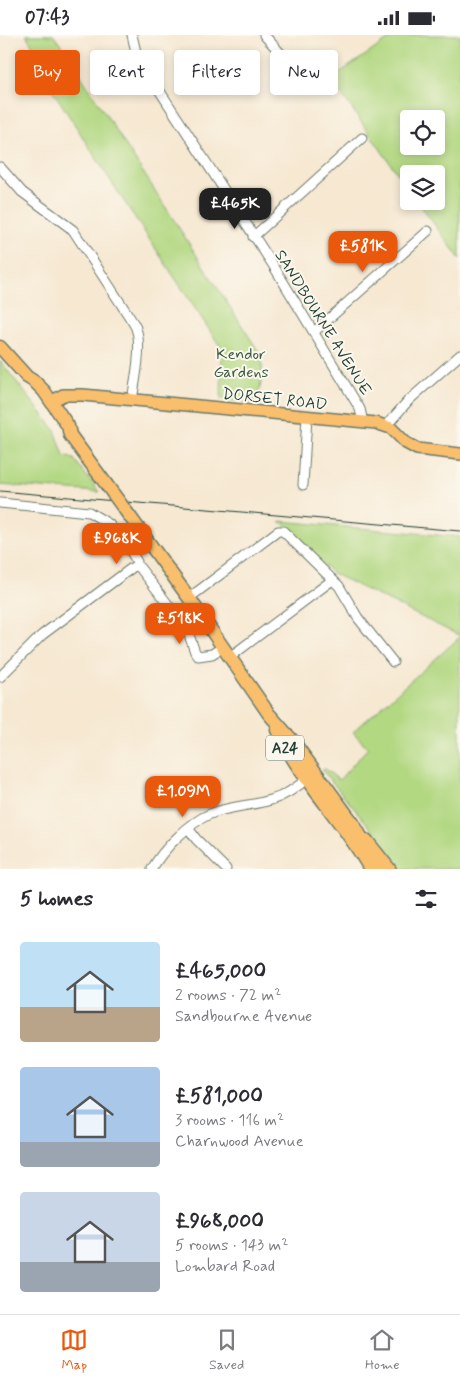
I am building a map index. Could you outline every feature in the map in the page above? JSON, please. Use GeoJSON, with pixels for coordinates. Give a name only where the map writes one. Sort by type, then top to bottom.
{"type":"FeatureCollection","features":[{"type":"Feature","properties":{"kind":"highway","name":"A24"},"geometry":{"type":"LineString","coordinates":[[0,347],[26,377],[62,430],[70,435],[189,598],[311,776],[370,869]]}},
{"type":"Feature","properties":{"kind":"highway","name":"A24"},"geometry":{"type":"LineString","coordinates":[[26,377],[35,382],[51,402],[68,427],[70,435]]}},
{"type":"Feature","properties":{"kind":"highway","name":"A24"},"geometry":{"type":"LineString","coordinates":[[311,776],[353,823],[380,869]]}},
{"type":"Feature","properties":{"kind":"main road","name":"DORSET ROAD"},"geometry":{"type":"LineString","coordinates":[[51,402],[58,397],[68,394],[363,422],[386,426]]}},
{"type":"Feature","properties":{"kind":"main road"},"geometry":{"type":"LineString","coordinates":[[386,426],[406,443],[417,449],[460,454]]}},
{"type":"Feature","properties":{"kind":"main road"},"geometry":{"type":"LineString","coordinates":[[353,823],[390,869]]}},
{"type":"Feature","properties":{"kind":"street","name":"SANDBOURNE AVENUE"},"geometry":{"type":"LineString","coordinates":[[132,35],[137,56],[314,332],[360,409],[363,422]]}},
{"type":"Feature","properties":{"kind":"street"},"geometry":{"type":"LineString","coordinates":[[264,35],[278,50]]}},
{"type":"Feature","properties":{"kind":"street"},"geometry":{"type":"LineString","coordinates":[[253,237],[362,138]]}},
{"type":"Feature","properties":{"kind":"street"},"geometry":{"type":"LineString","coordinates":[[0,167],[26,195],[73,229],[138,329],[139,341],[132,400]]}},
{"type":"Feature","properties":{"kind":"street"},"geometry":{"type":"LineString","coordinates":[[314,332],[428,231]]}},
{"type":"Feature","properties":{"kind":"street"},"geometry":{"type":"LineString","coordinates":[[386,426],[408,401],[460,355]]}},
{"type":"Feature","properties":{"kind":"street"},"geometry":{"type":"LineString","coordinates":[[304,485],[307,417]]}},
{"type":"Feature","properties":{"kind":"street"},"geometry":{"type":"LineString","coordinates":[[0,503],[89,512],[109,523],[132,553],[137,566],[140,567],[187,629],[198,656],[226,652],[331,581]]}},
{"type":"Feature","properties":{"kind":"street"},"geometry":{"type":"LineString","coordinates":[[189,598],[278,531],[282,531],[331,581],[339,586],[358,618],[393,662]]}},
{"type":"Feature","properties":{"kind":"street"},"geometry":{"type":"LineString","coordinates":[[0,677],[42,635],[137,566]]}},
{"type":"Feature","properties":{"kind":"street"},"geometry":{"type":"LineString","coordinates":[[152,869],[165,851],[202,818],[211,814],[273,800],[311,776]]}},
{"type":"Feature","properties":{"kind":"street"},"geometry":{"type":"LineString","coordinates":[[189,829],[196,839],[226,869]]}},
{"type":"Feature","properties":{"kind":"green space","name":"Kendor Gardens"},"geometry":{"type":"Polygon","coordinates":[[[26,35],[53,35],[64,50],[36,50],[26,35]]]}},
{"type":"Feature","properties":{"kind":"green space"},"geometry":{"type":"Polygon","coordinates":[[[395,35],[460,35],[460,259],[424,210],[445,210],[445,165],[400,165],[400,177],[338,91],[338,74],[395,35]]]}},
{"type":"Feature","properties":{"kind":"green space","name":"Kendor Gardens"},"geometry":{"type":"Polygon","coordinates":[[[80,74],[90,90],[90,95],[93,95],[259,352],[262,371],[257,403],[221,399],[222,349],[56,95],[80,95],[80,74]]]}},
{"type":"Feature","properties":{"kind":"green space"},"geometry":{"type":"Polygon","coordinates":[[[0,361],[55,430],[64,456],[74,459],[99,492],[0,485],[0,361]]]}},
{"type":"Feature","properties":{"kind":"green space"},"geometry":{"type":"Polygon","coordinates":[[[280,521],[460,537],[460,636],[332,573],[280,521]]]}},
{"type":"Feature","properties":{"kind":"green space"},"geometry":{"type":"Polygon","coordinates":[[[460,637],[460,869],[401,869],[374,832],[322,770],[324,768],[339,780],[368,748],[353,732],[460,637]]]}},
{"type":"Feature","properties":{"kind":"tram line"},"geometry":{"type":"LineString","coordinates":[[0,491],[460,531]]}}]}
